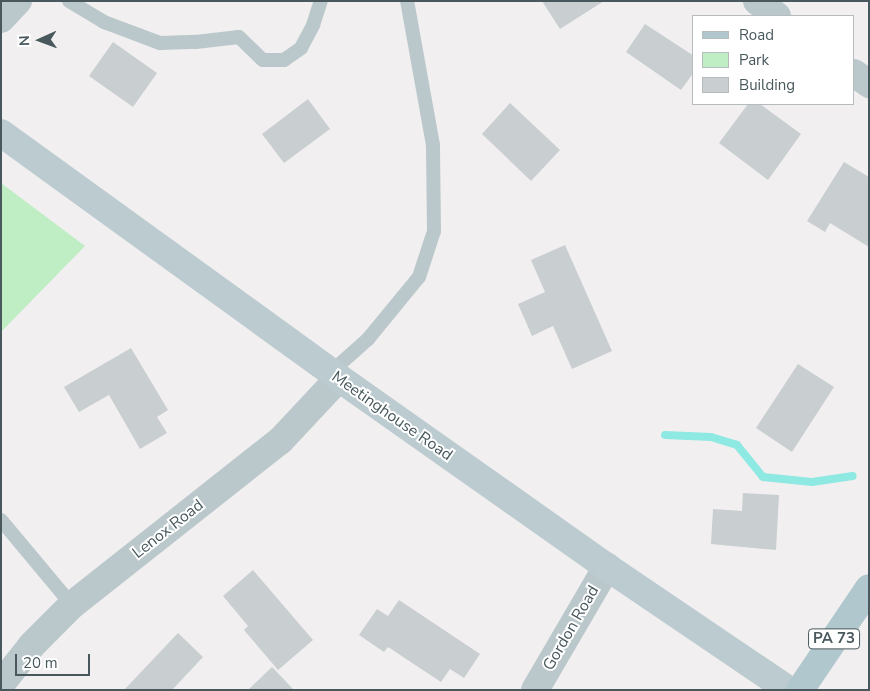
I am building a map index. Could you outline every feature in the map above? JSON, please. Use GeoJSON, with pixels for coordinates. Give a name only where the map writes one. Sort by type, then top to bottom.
{"type":"FeatureCollection","features":[{"type":"Feature","properties":{"kind":"main road","name":"PA 73"},"geometry":{"type":"LineString","coordinates":[[800,690],[869,588]]}},
{"type":"Feature","properties":{"kind":"street"},"geometry":{"type":"LineString","coordinates":[[1,19],[18,1]]}},
{"type":"Feature","properties":{"kind":"street"},"geometry":{"type":"LineString","coordinates":[[756,1],[776,15]]}},
{"type":"Feature","properties":{"kind":"street"},"geometry":{"type":"LineString","coordinates":[[855,74],[869,84]]}},
{"type":"Feature","properties":{"kind":"street","name":"Meetinghouse Road"},"geometry":{"type":"LineString","coordinates":[[1,134],[335,375],[607,567],[789,690]]}},
{"type":"Feature","properties":{"kind":"street","name":"Lenox Road"},"geometry":{"type":"LineString","coordinates":[[1,684],[32,645],[72,605],[280,441],[335,375]]}},
{"type":"Feature","properties":{"kind":"street","name":"Gordon Road"},"geometry":{"type":"LineString","coordinates":[[536,690],[607,567]]}},
{"type":"Feature","properties":{"kind":"lane"},"geometry":{"type":"LineString","coordinates":[[69,1],[104,22],[160,43],[196,42],[239,37],[264,60],[284,60],[301,48],[313,25],[321,1]]}},
{"type":"Feature","properties":{"kind":"lane"},"geometry":{"type":"LineString","coordinates":[[335,375],[368,339],[419,277],[434,231],[432,145],[407,1]]}},
{"type":"Feature","properties":{"kind":"lane"},"geometry":{"type":"LineString","coordinates":[[1,520],[72,605]]}},
{"type":"Feature","properties":{"kind":"green space"},"geometry":{"type":"Polygon","coordinates":[[[1,183],[85,246],[1,332],[1,183]]]}},
{"type":"Feature","properties":{"kind":"building"},"geometry":{"type":"Polygon","coordinates":[[[542,1],[604,1],[560,29],[542,1]]]}},
{"type":"Feature","properties":{"kind":"building"},"geometry":{"type":"Polygon","coordinates":[[[645,24],[692,55],[692,75],[681,90],[626,52],[645,24]]]}},
{"type":"Feature","properties":{"kind":"building"},"geometry":{"type":"Polygon","coordinates":[[[113,42],[157,73],[133,107],[89,76],[113,42]]]}},
{"type":"Feature","properties":{"kind":"building"},"geometry":{"type":"Polygon","coordinates":[[[308,99],[330,129],[284,163],[262,134],[308,99]]]}},
{"type":"Feature","properties":{"kind":"building"},"geometry":{"type":"Polygon","coordinates":[[[510,103],[560,150],[531,181],[482,134],[510,103]]]}},
{"type":"Feature","properties":{"kind":"building"},"geometry":{"type":"Polygon","coordinates":[[[747,105],[761,105],[801,134],[768,180],[719,143],[747,105]]]}},
{"type":"Feature","properties":{"kind":"building"},"geometry":{"type":"Polygon","coordinates":[[[844,162],[869,177],[869,247],[830,223],[825,232],[807,221],[844,162]]]}},
{"type":"Feature","properties":{"kind":"building"},"geometry":{"type":"Polygon","coordinates":[[[565,245],[612,351],[572,369],[553,326],[532,336],[518,304],[545,292],[531,260],[565,245]]]}},
{"type":"Feature","properties":{"kind":"building"},"geometry":{"type":"Polygon","coordinates":[[[131,348],[168,410],[157,417],[167,433],[140,449],[109,395],[79,412],[64,387],[131,348]]]}},
{"type":"Feature","properties":{"kind":"building"},"geometry":{"type":"Polygon","coordinates":[[[798,364],[834,387],[792,452],[756,428],[798,364]]]}},
{"type":"Feature","properties":{"kind":"building"},"geometry":{"type":"Polygon","coordinates":[[[743,493],[779,495],[776,550],[711,544],[713,509],[742,511],[743,493]]]}},
{"type":"Feature","properties":{"kind":"building"},"geometry":{"type":"Polygon","coordinates":[[[253,570],[313,640],[278,670],[244,630],[248,626],[223,596],[253,570]]]}},
{"type":"Feature","properties":{"kind":"building"},"geometry":{"type":"Polygon","coordinates":[[[399,600],[480,654],[464,678],[450,669],[441,682],[388,647],[384,652],[359,635],[377,609],[388,616],[399,600]]]}},
{"type":"Feature","properties":{"kind":"building"},"geometry":{"type":"Polygon","coordinates":[[[178,633],[203,657],[172,690],[124,690],[178,633]]]}},
{"type":"Feature","properties":{"kind":"building"},"geometry":{"type":"Polygon","coordinates":[[[272,667],[294,690],[248,690],[272,667]]]}},
{"type":"Feature","properties":{"kind":"waterway"},"geometry":{"type":"LineString","coordinates":[[665,435],[711,437],[737,445],[763,477],[812,482],[853,476]]}}]}
